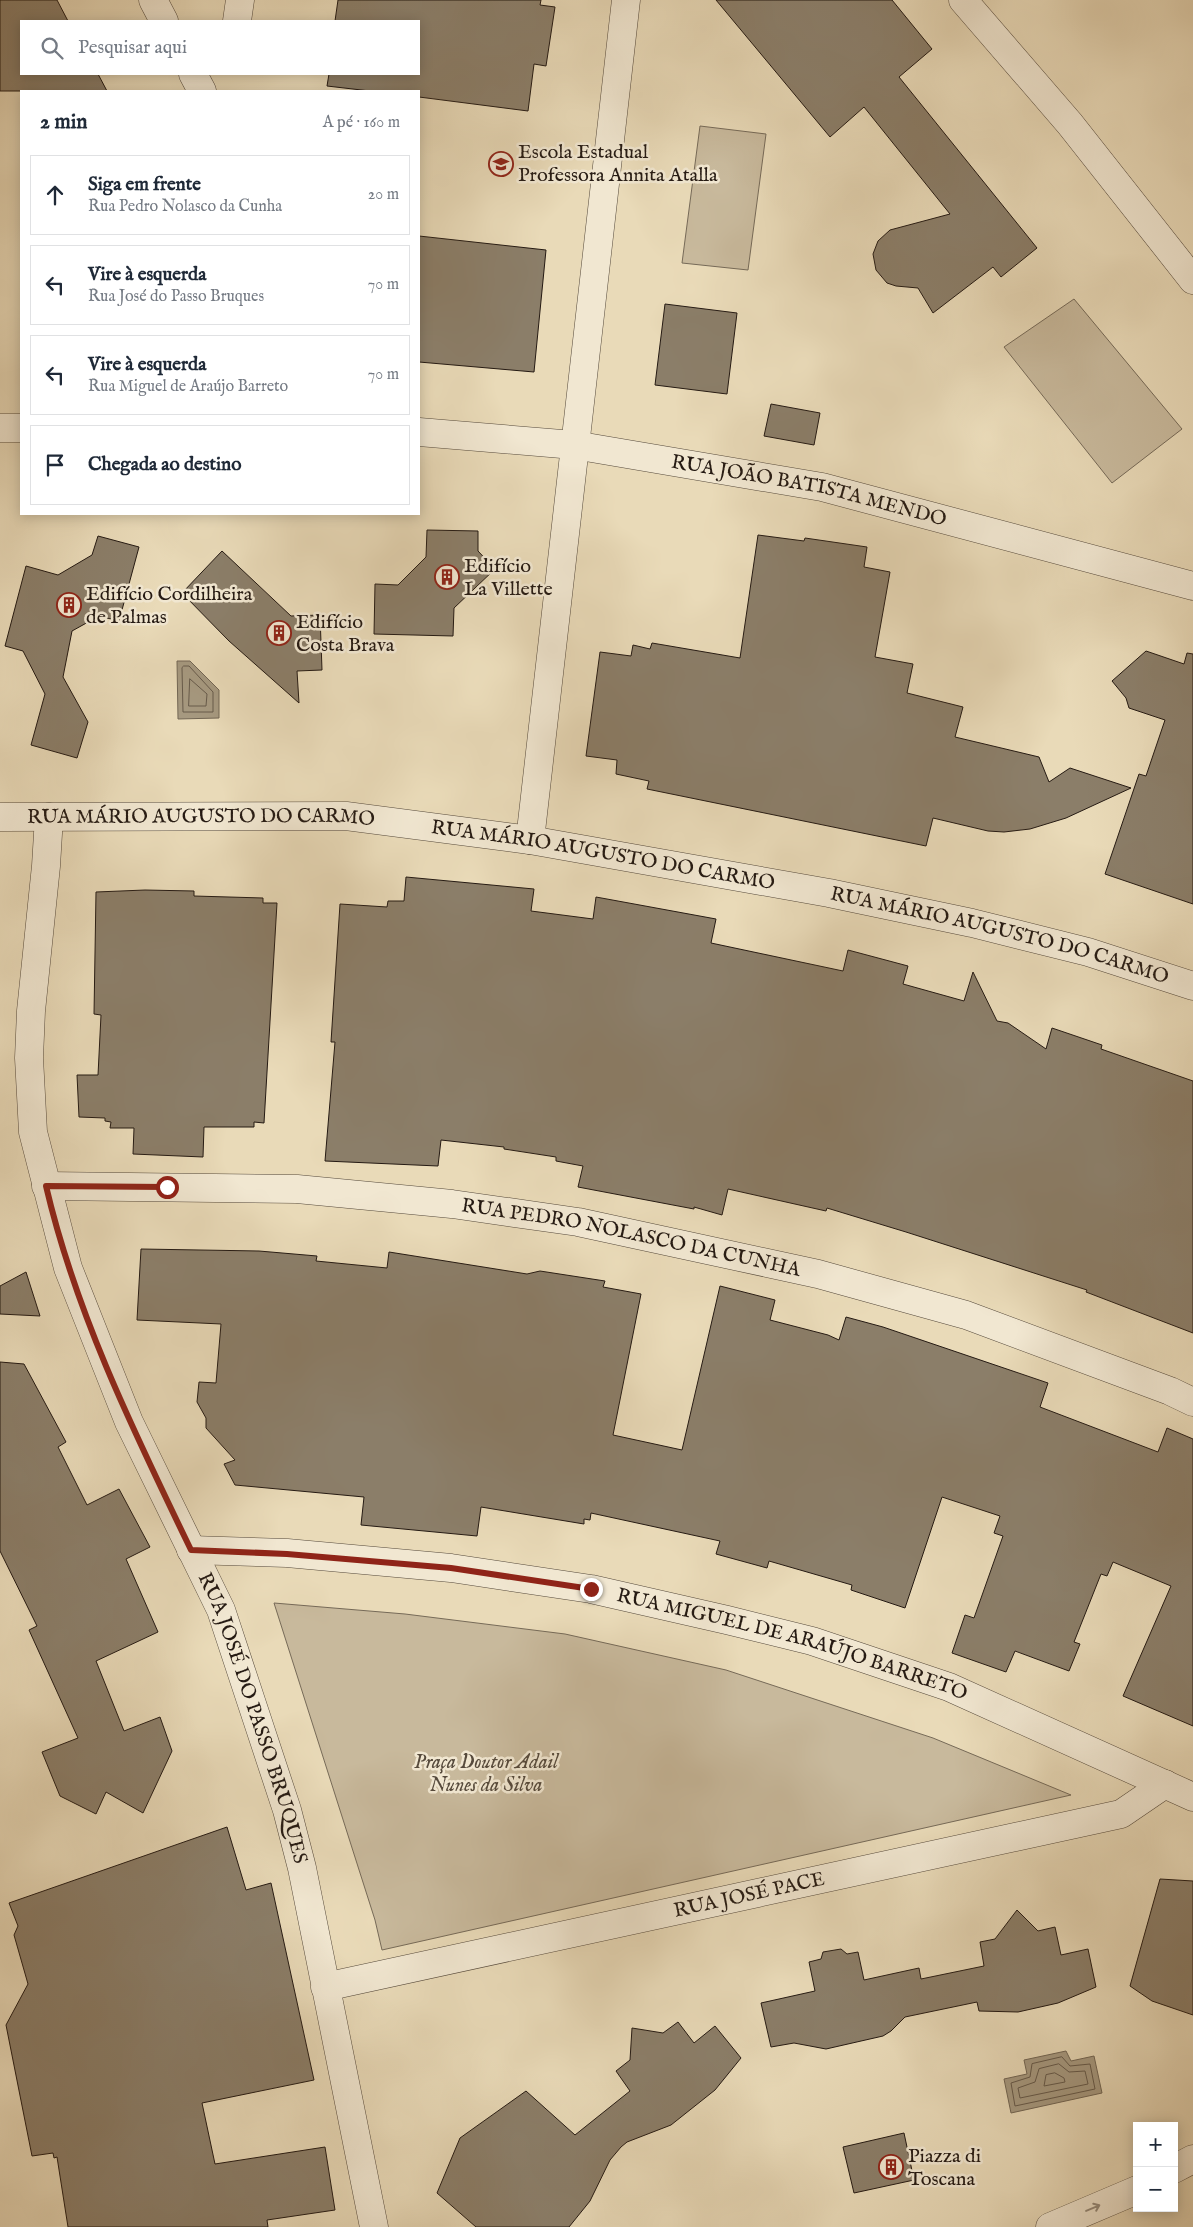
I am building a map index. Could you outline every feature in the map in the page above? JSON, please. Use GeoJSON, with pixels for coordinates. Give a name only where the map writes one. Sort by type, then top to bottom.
{"type":"FeatureCollection","features":[{"type":"Feature","properties":{"kind":"street"},"geometry":{"type":"LineString","coordinates":[[153,0],[163,20]]}},
{"type":"Feature","properties":{"kind":"street"},"geometry":{"type":"LineString","coordinates":[[237,20],[240,0]]}},
{"type":"Feature","properties":{"kind":"street"},"geometry":{"type":"LineString","coordinates":[[530,840],[626,0]]}},
{"type":"Feature","properties":{"kind":"street"},"geometry":{"type":"LineString","coordinates":[[963,0],[1070,124],[1193,280]]}},
{"type":"Feature","properties":{"kind":"street"},"geometry":{"type":"LineString","coordinates":[[0,428],[20,428]]}},
{"type":"Feature","properties":{"kind":"street","name":"RUA JOÃO BATISTA MENDO"},"geometry":{"type":"LineString","coordinates":[[420,432],[574,445],[822,487],[1193,586]]}},
{"type":"Feature","properties":{"kind":"street","name":"RUA MÁRIO AUGUSTO DO CARMO"},"geometry":{"type":"LineString","coordinates":[[0,817],[346,816],[530,840],[829,893],[972,922],[1088,952],[1193,986]]}},
{"type":"Feature","properties":{"kind":"street","name":"RUA JOSÉ DO PASSO BRUQUES"},"geometry":{"type":"LineString","coordinates":[[49,817],[46,866],[31,1011],[32,1132],[68,1268],[121,1404],[221,1610],[287,1810],[302,1868],[374,2227]]}},
{"type":"Feature","properties":{"kind":"street","name":"RUA PEDRO NOLASCO DA CUNHA"},"geometry":{"type":"LineString","coordinates":[[46,1186],[297,1189],[452,1204],[578,1222],[818,1274],[966,1315],[1170,1391],[1193,1402]]}},
{"type":"Feature","properties":{"kind":"street","name":"RUA MIGUEL DE ARAÚJO BARRETO"},"geometry":{"type":"LineString","coordinates":[[191,1550],[287,1554],[451,1568],[591,1589],[727,1620],[812,1641],[949,1687],[1193,1797]]}},
{"type":"Feature","properties":{"kind":"street","name":"RUA JOSÉ PACE"},"geometry":{"type":"LineString","coordinates":[[325,1987],[1121,1814],[1165,1784]]}},
{"type":"Feature","properties":{"kind":"street"},"geometry":{"type":"LineString","coordinates":[[1178,2167],[1193,2159]]}},
{"type":"Feature","properties":{"kind":"street"},"geometry":{"type":"LineString","coordinates":[[1050,2227],[1133,2192]]}},
{"type":"Feature","properties":{"kind":"green space"},"geometry":{"type":"Polygon","coordinates":[[[700,126],[766,134],[748,270],[682,263],[700,126]]]}},
{"type":"Feature","properties":{"kind":"green space"},"geometry":{"type":"Polygon","coordinates":[[[1074,299],[1182,429],[1112,483],[1004,347],[1074,299]]]}},
{"type":"Feature","properties":{"kind":"green space","name":"Praça Doutor Adail Nunes da Silva"},"geometry":{"type":"Polygon","coordinates":[[[274,1603],[405,1614],[565,1634],[726,1670],[933,1738],[1071,1795],[382,1950],[375,1920],[274,1603]]]}},
{"type":"Feature","properties":{"kind":"water"},"geometry":{"type":"Polygon","coordinates":[[[177,661],[190,661],[219,690],[219,718],[178,719],[177,661]]]}},
{"type":"Feature","properties":{"kind":"water"},"geometry":{"type":"Polygon","coordinates":[[[1066,2051],[1071,2061],[1094,2056],[1102,2093],[1011,2113],[1004,2079],[1027,2074],[1024,2060],[1066,2051]]]}},
{"type":"Feature","properties":{"kind":"building"},"geometry":{"type":"Polygon","coordinates":[[[0,0],[57,0],[67,20],[20,20],[20,75],[99,75],[106,90],[0,91],[0,0]]]}},
{"type":"Feature","properties":{"kind":"building"},"geometry":{"type":"Polygon","coordinates":[[[338,0],[541,0],[540,5],[555,7],[546,66],[534,64],[528,111],[420,97],[420,90],[361,90],[327,86],[329,75],[420,75],[420,20],[335,20],[338,0]]]}},
{"type":"Feature","properties":{"kind":"building"},"geometry":{"type":"Polygon","coordinates":[[[716,0],[892,0],[932,49],[899,77],[1037,248],[1001,277],[993,267],[933,313],[918,288],[896,286],[887,283],[876,270],[873,254],[878,241],[890,230],[950,214],[864,107],[830,137],[716,0]]]}},
{"type":"Feature","properties":{"kind":"building"},"geometry":{"type":"Polygon","coordinates":[[[420,236],[546,250],[534,372],[420,362],[420,236]]]}},
{"type":"Feature","properties":{"kind":"building"},"geometry":{"type":"Polygon","coordinates":[[[665,304],[737,313],[727,394],[655,385],[665,304]]]}},
{"type":"Feature","properties":{"kind":"building"},"geometry":{"type":"Polygon","coordinates":[[[771,404],[820,413],[814,445],[764,436],[771,404]]]}},
{"type":"Feature","properties":{"kind":"building","name":"Edifício La Villette"},"geometry":{"type":"Polygon","coordinates":[[[427,530],[478,531],[478,551],[495,569],[454,608],[453,636],[374,634],[375,584],[398,585],[426,557],[427,530]]]}},
{"type":"Feature","properties":{"kind":"building"},"geometry":{"type":"Polygon","coordinates":[[[758,535],[804,541],[805,538],[867,547],[864,567],[890,572],[875,657],[913,664],[907,693],[963,707],[955,737],[1039,757],[1049,782],[1070,768],[1131,788],[1066,818],[1030,829],[1004,832],[988,831],[933,818],[926,846],[647,789],[649,781],[616,774],[617,760],[586,756],[600,652],[631,656],[633,645],[650,649],[652,643],[740,658],[758,535]]]}},
{"type":"Feature","properties":{"kind":"building","name":"Edifício Cordilheira de Palmas"},"geometry":{"type":"Polygon","coordinates":[[[98,536],[139,547],[119,621],[99,616],[72,631],[63,677],[88,722],[77,758],[31,745],[45,694],[23,651],[5,646],[26,566],[58,575],[92,555],[98,536]]]}},
{"type":"Feature","properties":{"kind":"building"},"geometry":{"type":"Polygon","coordinates":[[[222,551],[291,616],[320,615],[322,670],[297,671],[299,703],[229,641],[182,593],[222,551]]]}},
{"type":"Feature","properties":{"kind":"building"},"geometry":{"type":"Polygon","coordinates":[[[1146,651],[1184,664],[1187,653],[1193,654],[1193,904],[1105,874],[1139,774],[1146,776],[1165,720],[1129,708],[1126,698],[1112,681],[1146,651]]]}},
{"type":"Feature","properties":{"kind":"building"},"geometry":{"type":"Polygon","coordinates":[[[406,877],[534,889],[531,911],[593,919],[596,897],[716,919],[711,943],[843,971],[848,950],[908,966],[903,984],[964,1001],[973,972],[997,1021],[1008,1023],[1046,1049],[1052,1028],[1102,1045],[1101,1049],[1193,1081],[1193,1333],[1086,1292],[1087,1290],[827,1208],[826,1211],[728,1189],[722,1215],[694,1207],[694,1209],[578,1187],[583,1166],[556,1161],[556,1157],[504,1149],[504,1147],[441,1140],[438,1166],[325,1161],[335,1042],[331,1042],[340,904],[387,907],[388,901],[404,901],[406,877]]]}},
{"type":"Feature","properties":{"kind":"building"},"geometry":{"type":"Polygon","coordinates":[[[194,891],[194,896],[263,898],[263,903],[277,903],[264,1123],[254,1122],[254,1127],[204,1127],[203,1157],[133,1154],[134,1128],[110,1128],[111,1122],[105,1121],[105,1118],[79,1117],[77,1075],[98,1075],[101,1015],[94,1014],[96,892],[194,891]]]}},
{"type":"Feature","properties":{"kind":"building"},"geometry":{"type":"Polygon","coordinates":[[[141,1249],[259,1251],[317,1256],[316,1261],[387,1268],[389,1252],[527,1274],[540,1271],[605,1281],[603,1287],[641,1294],[613,1435],[682,1450],[720,1286],[775,1300],[770,1320],[828,1335],[839,1340],[846,1317],[883,1327],[1048,1383],[1040,1407],[1158,1452],[1167,1428],[1193,1439],[1193,1726],[1123,1696],[1171,1586],[1113,1562],[1107,1576],[1101,1574],[1074,1642],[1080,1644],[1069,1671],[1015,1651],[1006,1672],[952,1653],[965,1615],[974,1618],[1003,1536],[994,1533],[1000,1516],[942,1497],[905,1608],[851,1590],[852,1585],[769,1561],[767,1568],[716,1554],[720,1541],[591,1513],[590,1520],[584,1519],[584,1524],[481,1507],[477,1536],[361,1525],[364,1497],[235,1485],[224,1464],[235,1460],[206,1428],[206,1418],[197,1402],[199,1382],[216,1383],[221,1324],[137,1320],[141,1249]]]}},
{"type":"Feature","properties":{"kind":"building"},"geometry":{"type":"Polygon","coordinates":[[[26,1272],[40,1316],[0,1314],[0,1286],[26,1272]]]}},
{"type":"Feature","properties":{"kind":"building"},"geometry":{"type":"Polygon","coordinates":[[[0,1362],[24,1364],[66,1442],[58,1447],[87,1505],[119,1489],[150,1547],[126,1559],[158,1632],[96,1661],[124,1731],[160,1717],[172,1751],[143,1813],[106,1792],[96,1814],[60,1796],[42,1752],[78,1738],[29,1630],[37,1626],[0,1551],[0,1362]]]}},
{"type":"Feature","properties":{"kind":"building"},"geometry":{"type":"Polygon","coordinates":[[[227,1827],[246,1890],[271,1883],[314,2080],[202,2103],[215,2164],[325,2147],[335,2210],[267,2220],[268,2227],[68,2227],[57,2157],[54,2158],[53,2153],[32,2156],[6,2025],[28,1984],[14,1935],[18,1926],[9,1903],[227,1827]]]}},
{"type":"Feature","properties":{"kind":"building"},"geometry":{"type":"Polygon","coordinates":[[[1160,1879],[1193,1881],[1193,2015],[1152,2001],[1130,1986],[1160,1879]]]}},
{"type":"Feature","properties":{"kind":"building"},"geometry":{"type":"Polygon","coordinates":[[[1017,1910],[1038,1931],[1055,1927],[1061,1955],[1088,1949],[1096,1987],[1058,2003],[1018,2012],[979,2011],[977,2002],[905,2017],[883,2036],[826,2049],[794,2043],[771,2047],[761,2003],[815,1991],[809,1962],[821,1959],[823,1952],[841,1949],[847,1954],[858,1952],[864,1980],[919,1968],[921,1979],[984,1966],[980,1942],[995,1939],[1017,1910]]]}},
{"type":"Feature","properties":{"kind":"building"},"geometry":{"type":"Polygon","coordinates":[[[678,2022],[694,2043],[715,2026],[741,2058],[715,2090],[671,2125],[627,2142],[621,2147],[610,2160],[590,2201],[569,2227],[476,2227],[437,2193],[460,2138],[526,2091],[575,2135],[630,2091],[616,2071],[630,2060],[632,2028],[663,2033],[678,2022]]]}},
{"type":"Feature","properties":{"kind":"building","name":"Piazza di Toscana"},"geometry":{"type":"Polygon","coordinates":[[[904,2133],[914,2180],[854,2193],[843,2147],[904,2133]]]}},
{"type":"Feature","properties":{"kind":"place","name":"Escola Estadual Professora Annita Atalla"},"geometry":{"type":"Point","coordinates":[501,164]}},
{"type":"Feature","properties":{"kind":"place","name":"Edifício La Villette"},"geometry":{"type":"Point","coordinates":[447,577]}},
{"type":"Feature","properties":{"kind":"place","name":"Edifício Cordilheira de Palmas"},"geometry":{"type":"Point","coordinates":[69,605]}},
{"type":"Feature","properties":{"kind":"place","name":"Edifício Costa Brava"},"geometry":{"type":"Point","coordinates":[279,633]}},
{"type":"Feature","properties":{"kind":"place","name":"Piazza di Toscana"},"geometry":{"type":"Point","coordinates":[891,2167]}},
{"type":"Feature","properties":{"kind":"route"},"geometry":{"type":"LineString","coordinates":[[167,1187],[46,1186],[68,1268],[129,1422],[191,1550],[287,1554],[451,1568],[591,1589]]}}]}
